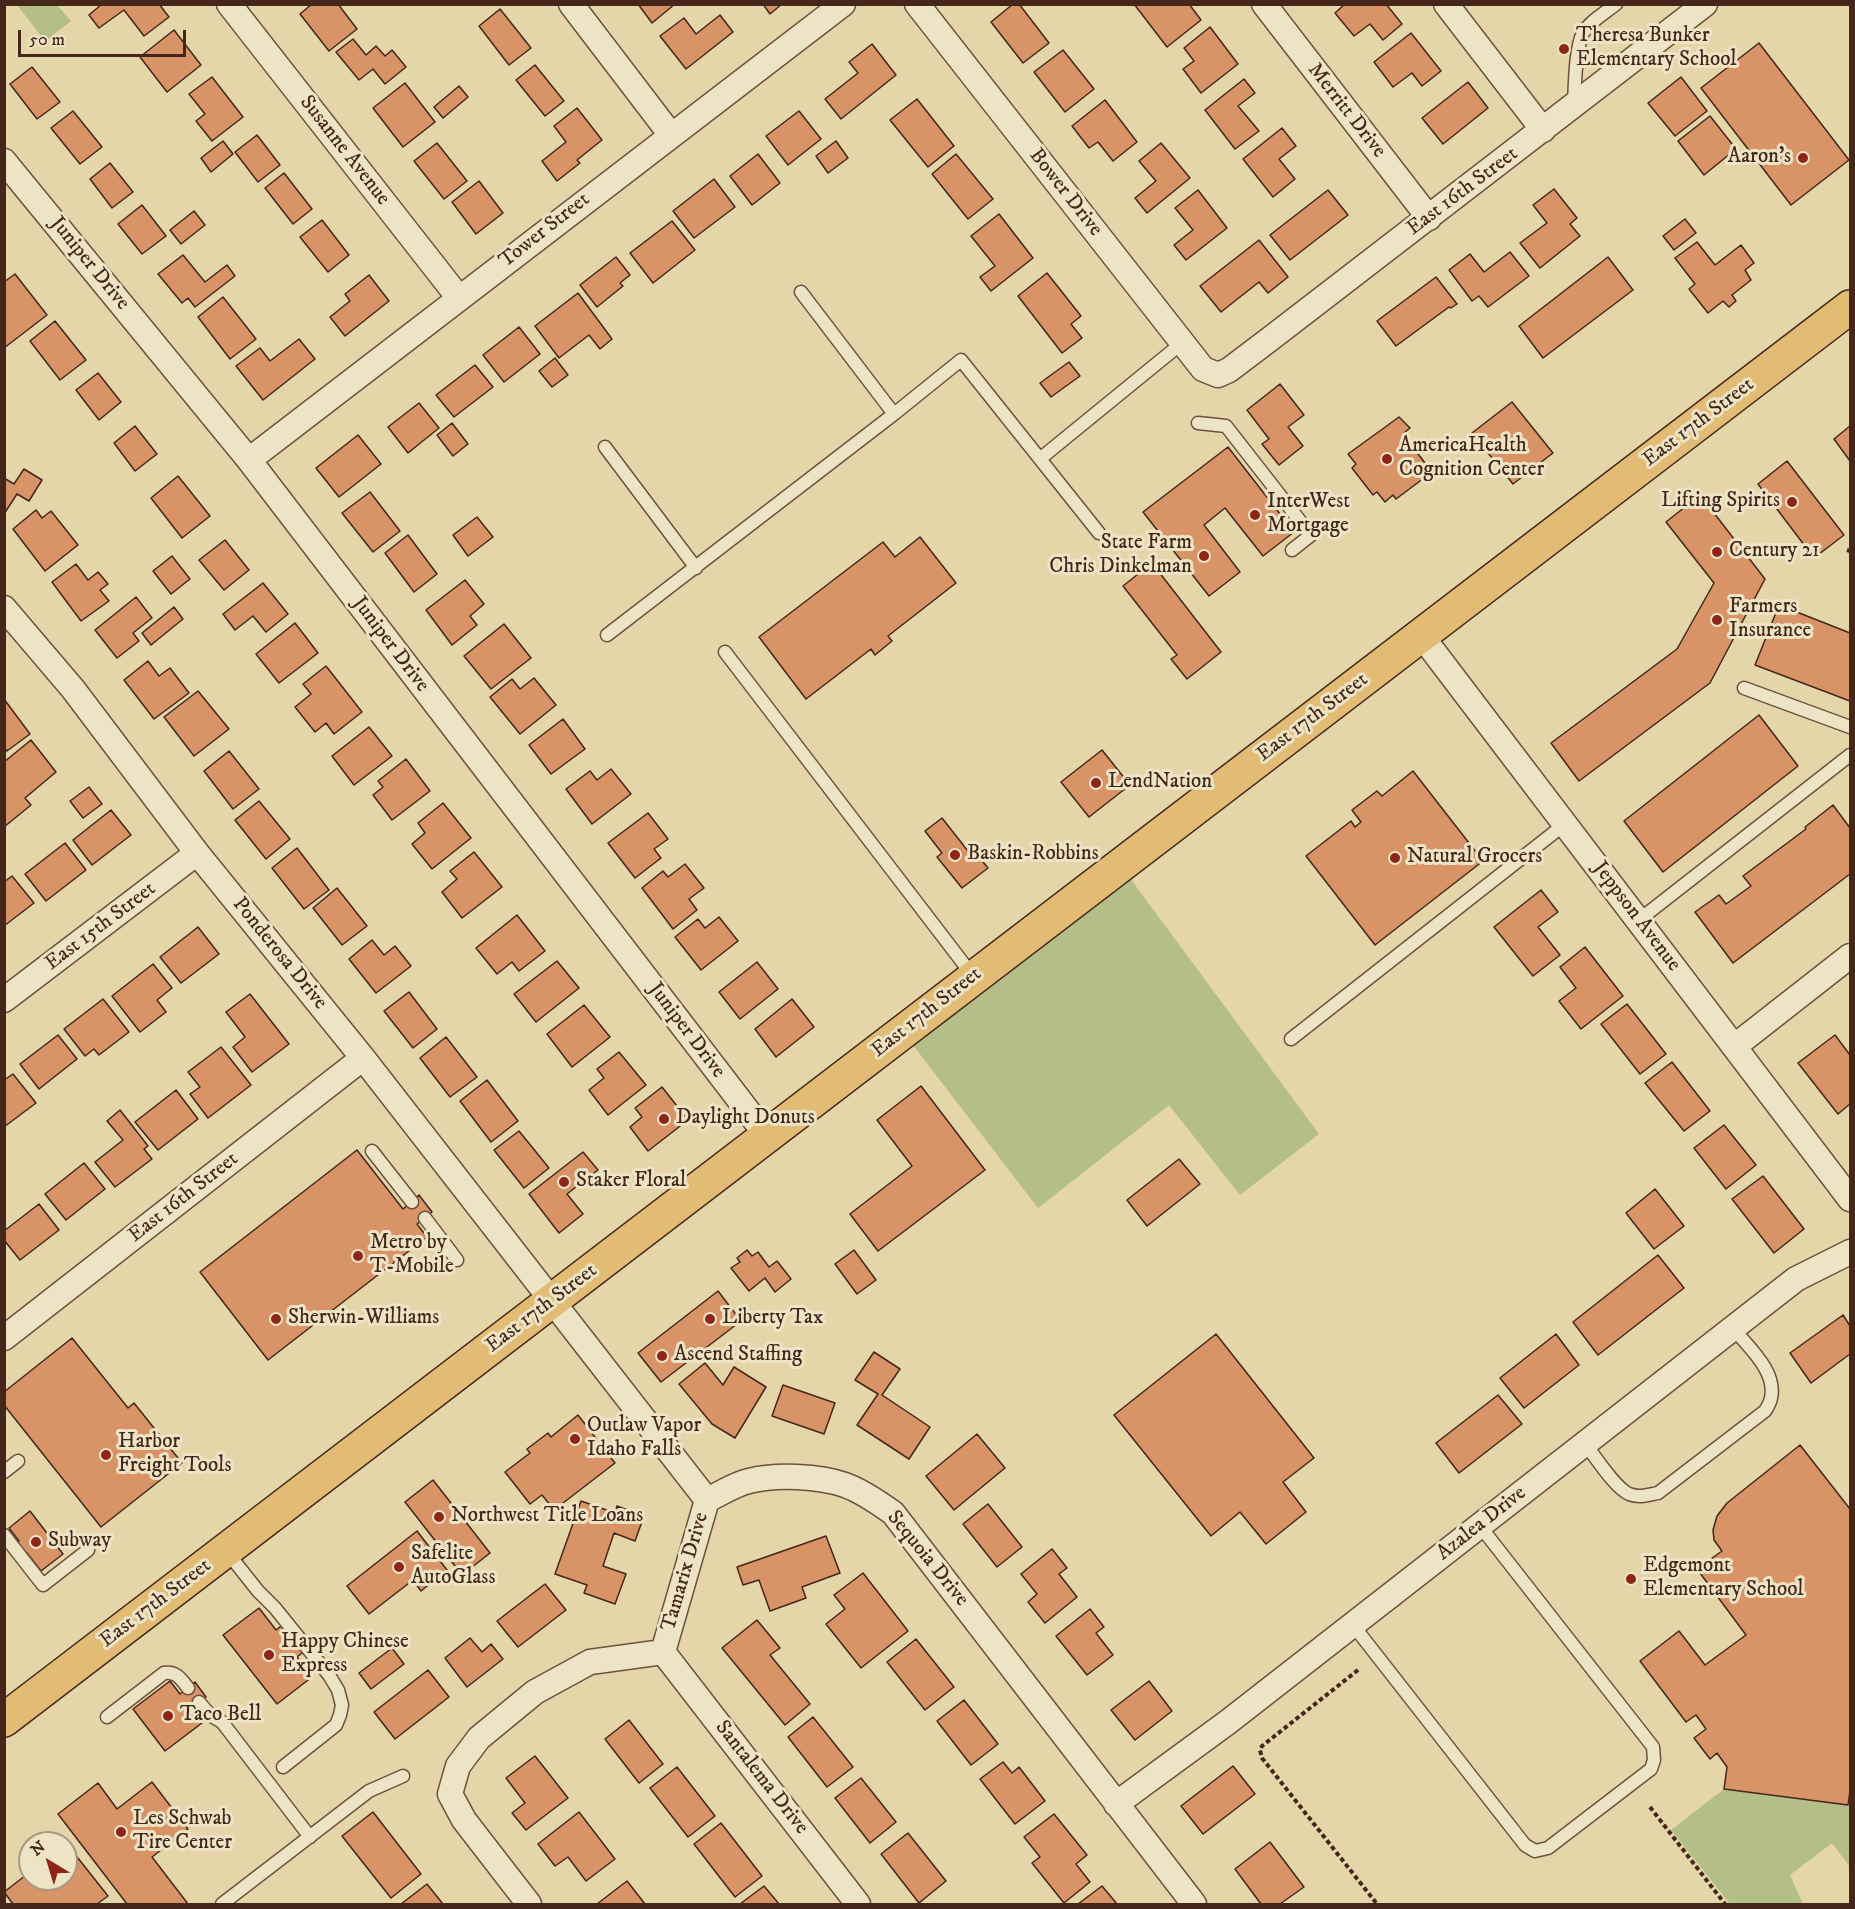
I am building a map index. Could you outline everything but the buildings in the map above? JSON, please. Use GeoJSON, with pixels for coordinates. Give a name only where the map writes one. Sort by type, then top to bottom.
{"type":"FeatureCollection","features":[{"type":"Feature","properties":{"kind":"main road","name":"East 17th Street"},"geometry":{"type":"LineString","coordinates":[[4,1720],[1851,307]]}},
{"type":"Feature","properties":{"kind":"street","name":"Susanne Avenue"},"geometry":{"type":"LineString","coordinates":[[229,4],[459,298]]}},
{"type":"Feature","properties":{"kind":"street"},"geometry":{"type":"LineString","coordinates":[[571,4],[671,135]]}},
{"type":"Feature","properties":{"kind":"street","name":"Tower Street"},"geometry":{"type":"LineString","coordinates":[[249,460],[843,4]]}},
{"type":"Feature","properties":{"kind":"street","name":"Bower Drive"},"geometry":{"type":"LineString","coordinates":[[917,4],[1203,369],[1218,375]]}},
{"type":"Feature","properties":{"kind":"street","name":"Merritt Drive"},"geometry":{"type":"LineString","coordinates":[[1264,4],[1429,218]]}},
{"type":"Feature","properties":{"kind":"street"},"geometry":{"type":"LineString","coordinates":[[1446,4],[1543,130]]}},
{"type":"Feature","properties":{"kind":"street","name":"East 16th Street"},"geometry":{"type":"LineString","coordinates":[[1218,375],[1229,370],[1429,218],[1705,4]]}},
{"type":"Feature","properties":{"kind":"street","name":"Juniper Drive"},"geometry":{"type":"LineString","coordinates":[[4,161],[249,460],[767,1137]]}},
{"type":"Feature","properties":{"kind":"street","name":"Ponderosa Drive"},"geometry":{"type":"LineString","coordinates":[[4,608],[73,689],[197,853],[363,1058],[551,1302]]}},
{"type":"Feature","properties":{"kind":"street","name":"Jeppson Avenue"},"geometry":{"type":"LineString","coordinates":[[1421,635],[1851,1198]]}},
{"type":"Feature","properties":{"kind":"street","name":"East 15th Street"},"geometry":{"type":"LineString","coordinates":[[4,1000],[197,853]]}},
{"type":"Feature","properties":{"kind":"street"},"geometry":{"type":"LineString","coordinates":[[1735,1046],[1851,956]]}},
{"type":"Feature","properties":{"kind":"street","name":"East 16th Street"},"geometry":{"type":"LineString","coordinates":[[4,1338],[363,1058]]}},
{"type":"Feature","properties":{"kind":"street","name":"Azalea Drive"},"geometry":{"type":"LineString","coordinates":[[1116,1804],[1228,1722],[1796,1279],[1851,1252]]}},
{"type":"Feature","properties":{"kind":"street"},"geometry":{"type":"LineString","coordinates":[[551,1302],[707,1500]]}},
{"type":"Feature","properties":{"kind":"street","name":"Sequoia Drive"},"geometry":{"type":"LineString","coordinates":[[707,1500],[746,1481],[766,1478],[814,1478],[846,1485],[893,1513],[1194,1905]]}},
{"type":"Feature","properties":{"kind":"street","name":"Tamarix Drive"},"geometry":{"type":"LineString","coordinates":[[529,1905],[464,1820],[450,1794],[458,1766],[479,1738],[535,1692],[590,1662],[663,1652],[707,1500]]}},
{"type":"Feature","properties":{"kind":"street","name":"Santalema Drive"},"geometry":{"type":"LineString","coordinates":[[663,1652],[858,1905]]}},
{"type":"Feature","properties":{"kind":"lane"},"geometry":{"type":"LineString","coordinates":[[1574,107],[1577,60],[1582,34],[1590,24],[1616,4]]}},
{"type":"Feature","properties":{"kind":"lane"},"geometry":{"type":"LineString","coordinates":[[801,292],[894,414]]}},
{"type":"Feature","properties":{"kind":"lane"},"geometry":{"type":"LineString","coordinates":[[1041,458],[1182,343]]}},
{"type":"Feature","properties":{"kind":"lane"},"geometry":{"type":"LineString","coordinates":[[607,635],[961,360],[1099,533]]}},
{"type":"Feature","properties":{"kind":"lane"},"geometry":{"type":"LineString","coordinates":[[1198,423],[1226,426],[1311,535],[1292,550]]}},
{"type":"Feature","properties":{"kind":"lane"},"geometry":{"type":"LineString","coordinates":[[605,447],[696,568]]}},
{"type":"Feature","properties":{"kind":"lane"},"geometry":{"type":"LineString","coordinates":[[725,652],[974,977]]}},
{"type":"Feature","properties":{"kind":"lane"},"geometry":{"type":"LineString","coordinates":[[1744,688],[1851,727]]}},
{"type":"Feature","properties":{"kind":"lane"},"geometry":{"type":"LineString","coordinates":[[1639,920],[1851,755]]}},
{"type":"Feature","properties":{"kind":"lane"},"geometry":{"type":"LineString","coordinates":[[1291,1039],[1566,824]]}},
{"type":"Feature","properties":{"kind":"lane"},"geometry":{"type":"LineString","coordinates":[[372,1151],[412,1202]]}},
{"type":"Feature","properties":{"kind":"lane"},"geometry":{"type":"LineString","coordinates":[[425,1218],[457,1260]]}},
{"type":"Feature","properties":{"kind":"lane"},"geometry":{"type":"LineString","coordinates":[[1585,1444],[1619,1487],[1630,1495],[1644,1497],[1658,1493],[1765,1412],[1771,1399],[1771,1383],[1766,1369],[1733,1328]]}},
{"type":"Feature","properties":{"kind":"lane"},"geometry":{"type":"LineString","coordinates":[[4,1472],[18,1461]]}},
{"type":"Feature","properties":{"kind":"lane"},"geometry":{"type":"LineString","coordinates":[[1353,1625],[1525,1845],[1535,1851],[1548,1848],[1650,1769],[1654,1760],[1653,1747],[1480,1526]]}},
{"type":"Feature","properties":{"kind":"lane"},"geometry":{"type":"LineString","coordinates":[[4,1535],[43,1585],[88,1550]]}},
{"type":"Feature","properties":{"kind":"lane"},"geometry":{"type":"LineString","coordinates":[[226,1551],[329,1676],[338,1690],[342,1705],[336,1725],[283,1767]]}},
{"type":"Feature","properties":{"kind":"lane"},"geometry":{"type":"LineString","coordinates":[[107,1717],[164,1673],[175,1673],[188,1688]]}},
{"type":"Feature","properties":{"kind":"lane"},"geometry":{"type":"LineString","coordinates":[[199,1702],[210,1715],[222,1722],[310,1837]]}},
{"type":"Feature","properties":{"kind":"lane"},"geometry":{"type":"LineString","coordinates":[[222,1905],[369,1791],[402,1776]]}},
{"type":"Feature","properties":{"kind":"path"},"geometry":{"type":"LineString","coordinates":[[1358,1670],[1262,1746],[1260,1750],[1262,1758],[1377,1905]]}},
{"type":"Feature","properties":{"kind":"path"},"geometry":{"type":"LineString","coordinates":[[1650,1807],[1725,1905]]}},
{"type":"Feature","properties":{"kind":"green space"},"geometry":{"type":"Polygon","coordinates":[[[17,5],[57,5],[71,21],[45,41],[17,5]]]}},
{"type":"Feature","properties":{"kind":"green space"},"geometry":{"type":"Polygon","coordinates":[[[1121,866],[1319,1134],[1240,1195],[1169,1105],[1038,1208],[903,1032],[1121,866]]]}},
{"type":"Feature","properties":{"kind":"green space"},"geometry":{"type":"Polygon","coordinates":[[[1724,1789],[1848,1805],[1850,1791],[1850,1867],[1832,1843],[1790,1875],[1803,1904],[1730,1904],[1671,1830],[1724,1789]]]}},
{"type":"Feature","properties":{"kind":"place","name":"Theresa Bunker Elementary School"},"geometry":{"type":"Point","coordinates":[1564,49]}},
{"type":"Feature","properties":{"kind":"place","name":"Aaron's"},"geometry":{"type":"Point","coordinates":[1803,158]}},
{"type":"Feature","properties":{"kind":"place","name":"AmericaHealth Cognition Center"},"geometry":{"type":"Point","coordinates":[1387,459]}},
{"type":"Feature","properties":{"kind":"place","name":"Lifting Spirits"},"geometry":{"type":"Point","coordinates":[1792,502]}},
{"type":"Feature","properties":{"kind":"place","name":"InterWest Mortgage"},"geometry":{"type":"Point","coordinates":[1255,515]}},
{"type":"Feature","properties":{"kind":"place","name":"Century 21"},"geometry":{"type":"Point","coordinates":[1717,552]}},
{"type":"Feature","properties":{"kind":"place","name":"State Farm Chris Dinkelman"},"geometry":{"type":"Point","coordinates":[1204,556]}},
{"type":"Feature","properties":{"kind":"place","name":"Farmers Insurance"},"geometry":{"type":"Point","coordinates":[1717,620]}},
{"type":"Feature","properties":{"kind":"place","name":"LendNation"},"geometry":{"type":"Point","coordinates":[1096,783]}},
{"type":"Feature","properties":{"kind":"place","name":"Baskin-Robbins"},"geometry":{"type":"Point","coordinates":[955,855]}},
{"type":"Feature","properties":{"kind":"place","name":"Natural Grocers"},"geometry":{"type":"Point","coordinates":[1395,858]}},
{"type":"Feature","properties":{"kind":"place","name":"Daylight Donuts"},"geometry":{"type":"Point","coordinates":[664,1119]}},
{"type":"Feature","properties":{"kind":"place","name":"Staker Floral"},"geometry":{"type":"Point","coordinates":[564,1182]}},
{"type":"Feature","properties":{"kind":"place","name":"Metro by T-Mobile"},"geometry":{"type":"Point","coordinates":[358,1256]}},
{"type":"Feature","properties":{"kind":"place","name":"Sherwin-Williams"},"geometry":{"type":"Point","coordinates":[276,1319]}},
{"type":"Feature","properties":{"kind":"place","name":"Liberty Tax"},"geometry":{"type":"Point","coordinates":[710,1319]}},
{"type":"Feature","properties":{"kind":"place","name":"Ascend Staffing"},"geometry":{"type":"Point","coordinates":[662,1356]}},
{"type":"Feature","properties":{"kind":"place","name":"Outlaw Vapor Idaho Falls"},"geometry":{"type":"Point","coordinates":[575,1439]}},
{"type":"Feature","properties":{"kind":"place","name":"Harbor Freight Tools"},"geometry":{"type":"Point","coordinates":[106,1455]}},
{"type":"Feature","properties":{"kind":"place","name":"Northwest Title Loans"},"geometry":{"type":"Point","coordinates":[439,1517]}},
{"type":"Feature","properties":{"kind":"place","name":"Subway"},"geometry":{"type":"Point","coordinates":[36,1542]}},
{"type":"Feature","properties":{"kind":"place","name":"Safelite AutoGlass"},"geometry":{"type":"Point","coordinates":[399,1567]}},
{"type":"Feature","properties":{"kind":"place","name":"Edgemont Elementary School"},"geometry":{"type":"Point","coordinates":[1631,1579]}},
{"type":"Feature","properties":{"kind":"place","name":"Happy Chinese Express"},"geometry":{"type":"Point","coordinates":[269,1655]}},
{"type":"Feature","properties":{"kind":"place","name":"Taco Bell"},"geometry":{"type":"Point","coordinates":[168,1716]}},
{"type":"Feature","properties":{"kind":"place","name":"Les Schwab Tire Center"},"geometry":{"type":"Point","coordinates":[121,1832]}}]}
